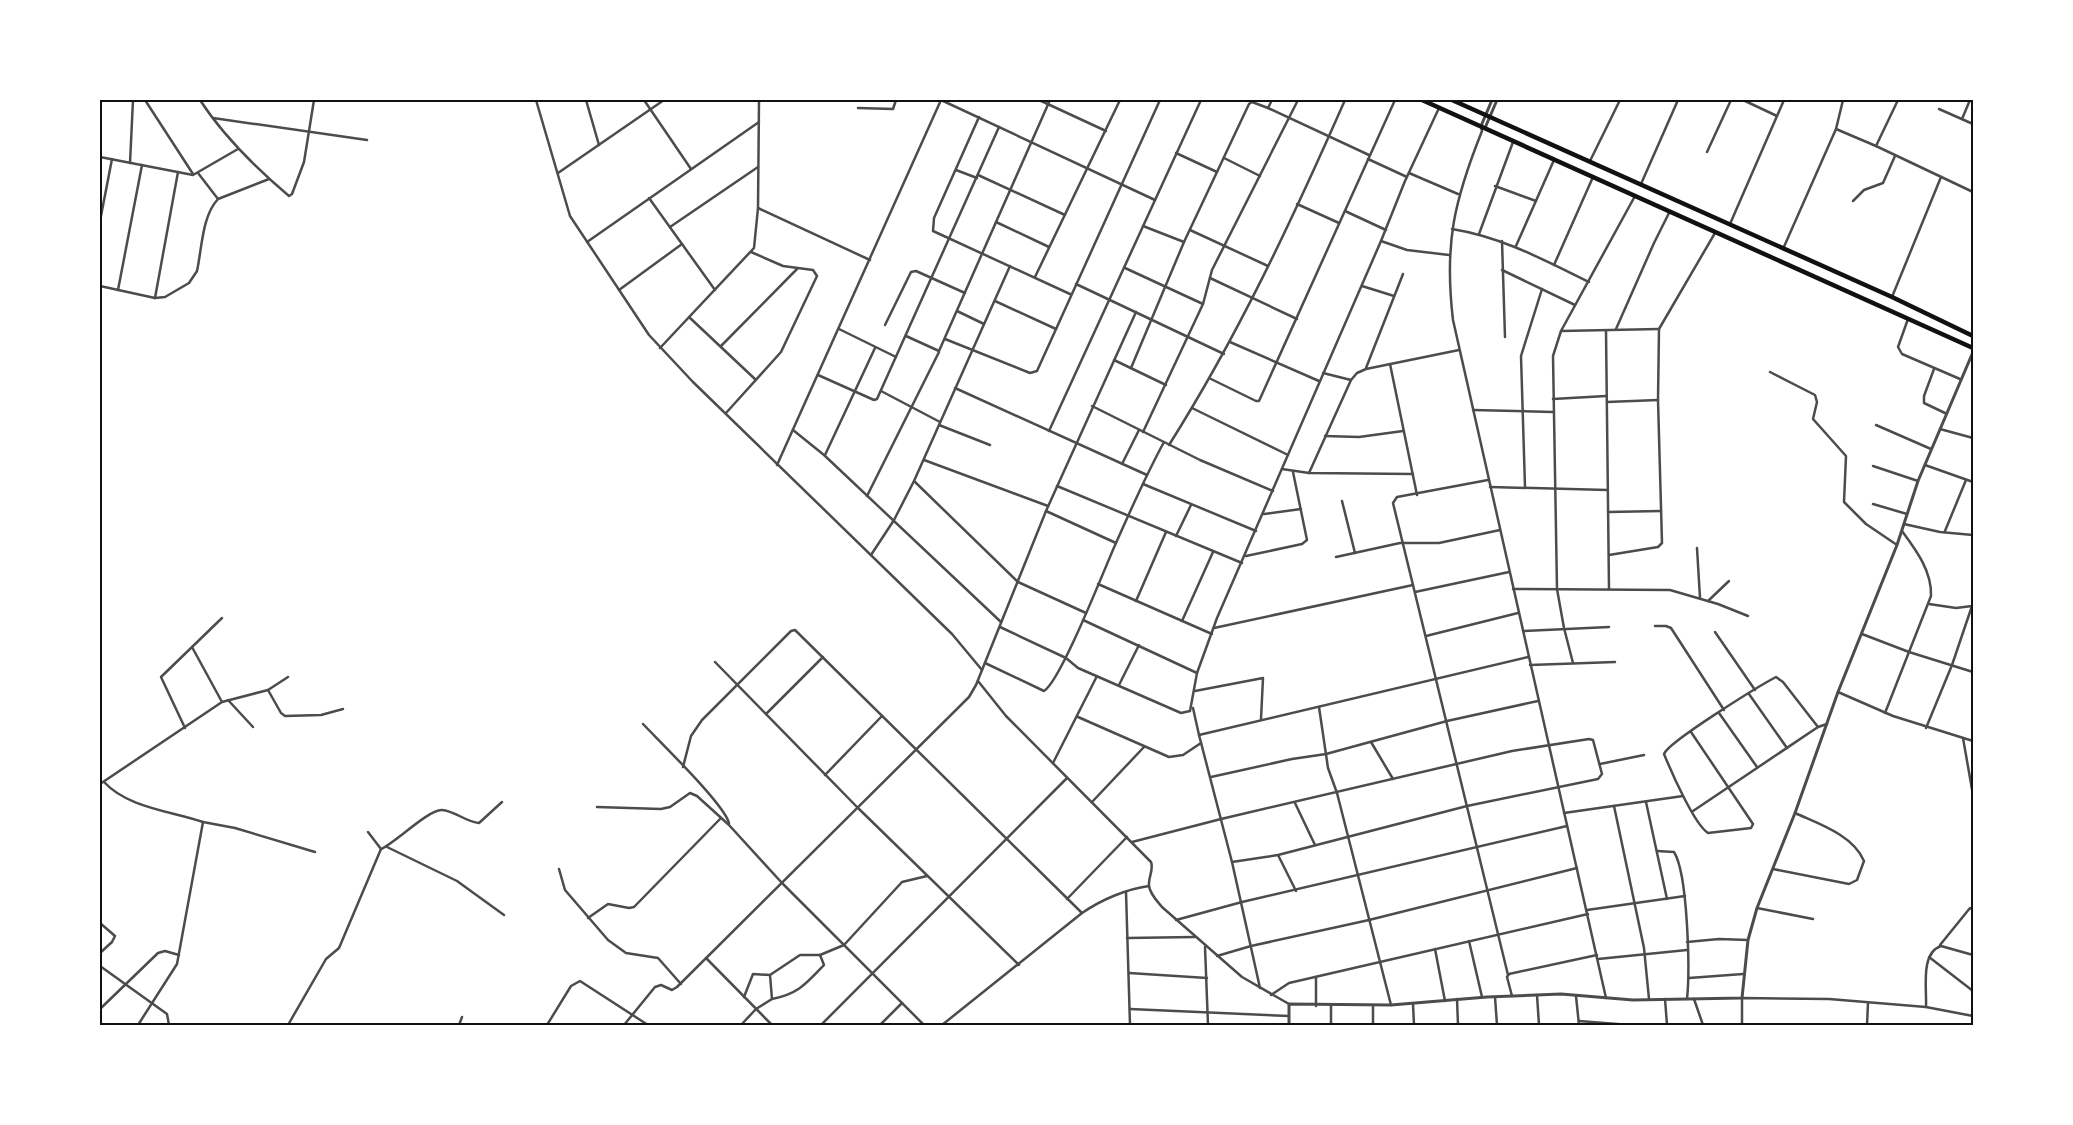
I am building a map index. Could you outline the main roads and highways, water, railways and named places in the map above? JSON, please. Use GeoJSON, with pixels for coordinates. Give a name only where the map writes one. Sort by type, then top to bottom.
{"type":"FeatureCollection","features":[{"type":"Feature","properties":{"kind":"main road"},"geometry":{"type":"LineString","coordinates":[[1422,100],[1555,158],[1670,212],[1973,348]]}},
{"type":"Feature","properties":{"kind":"main road"},"geometry":{"type":"LineString","coordinates":[[1452,100],[1892,297],[1973,336]]}}]}
